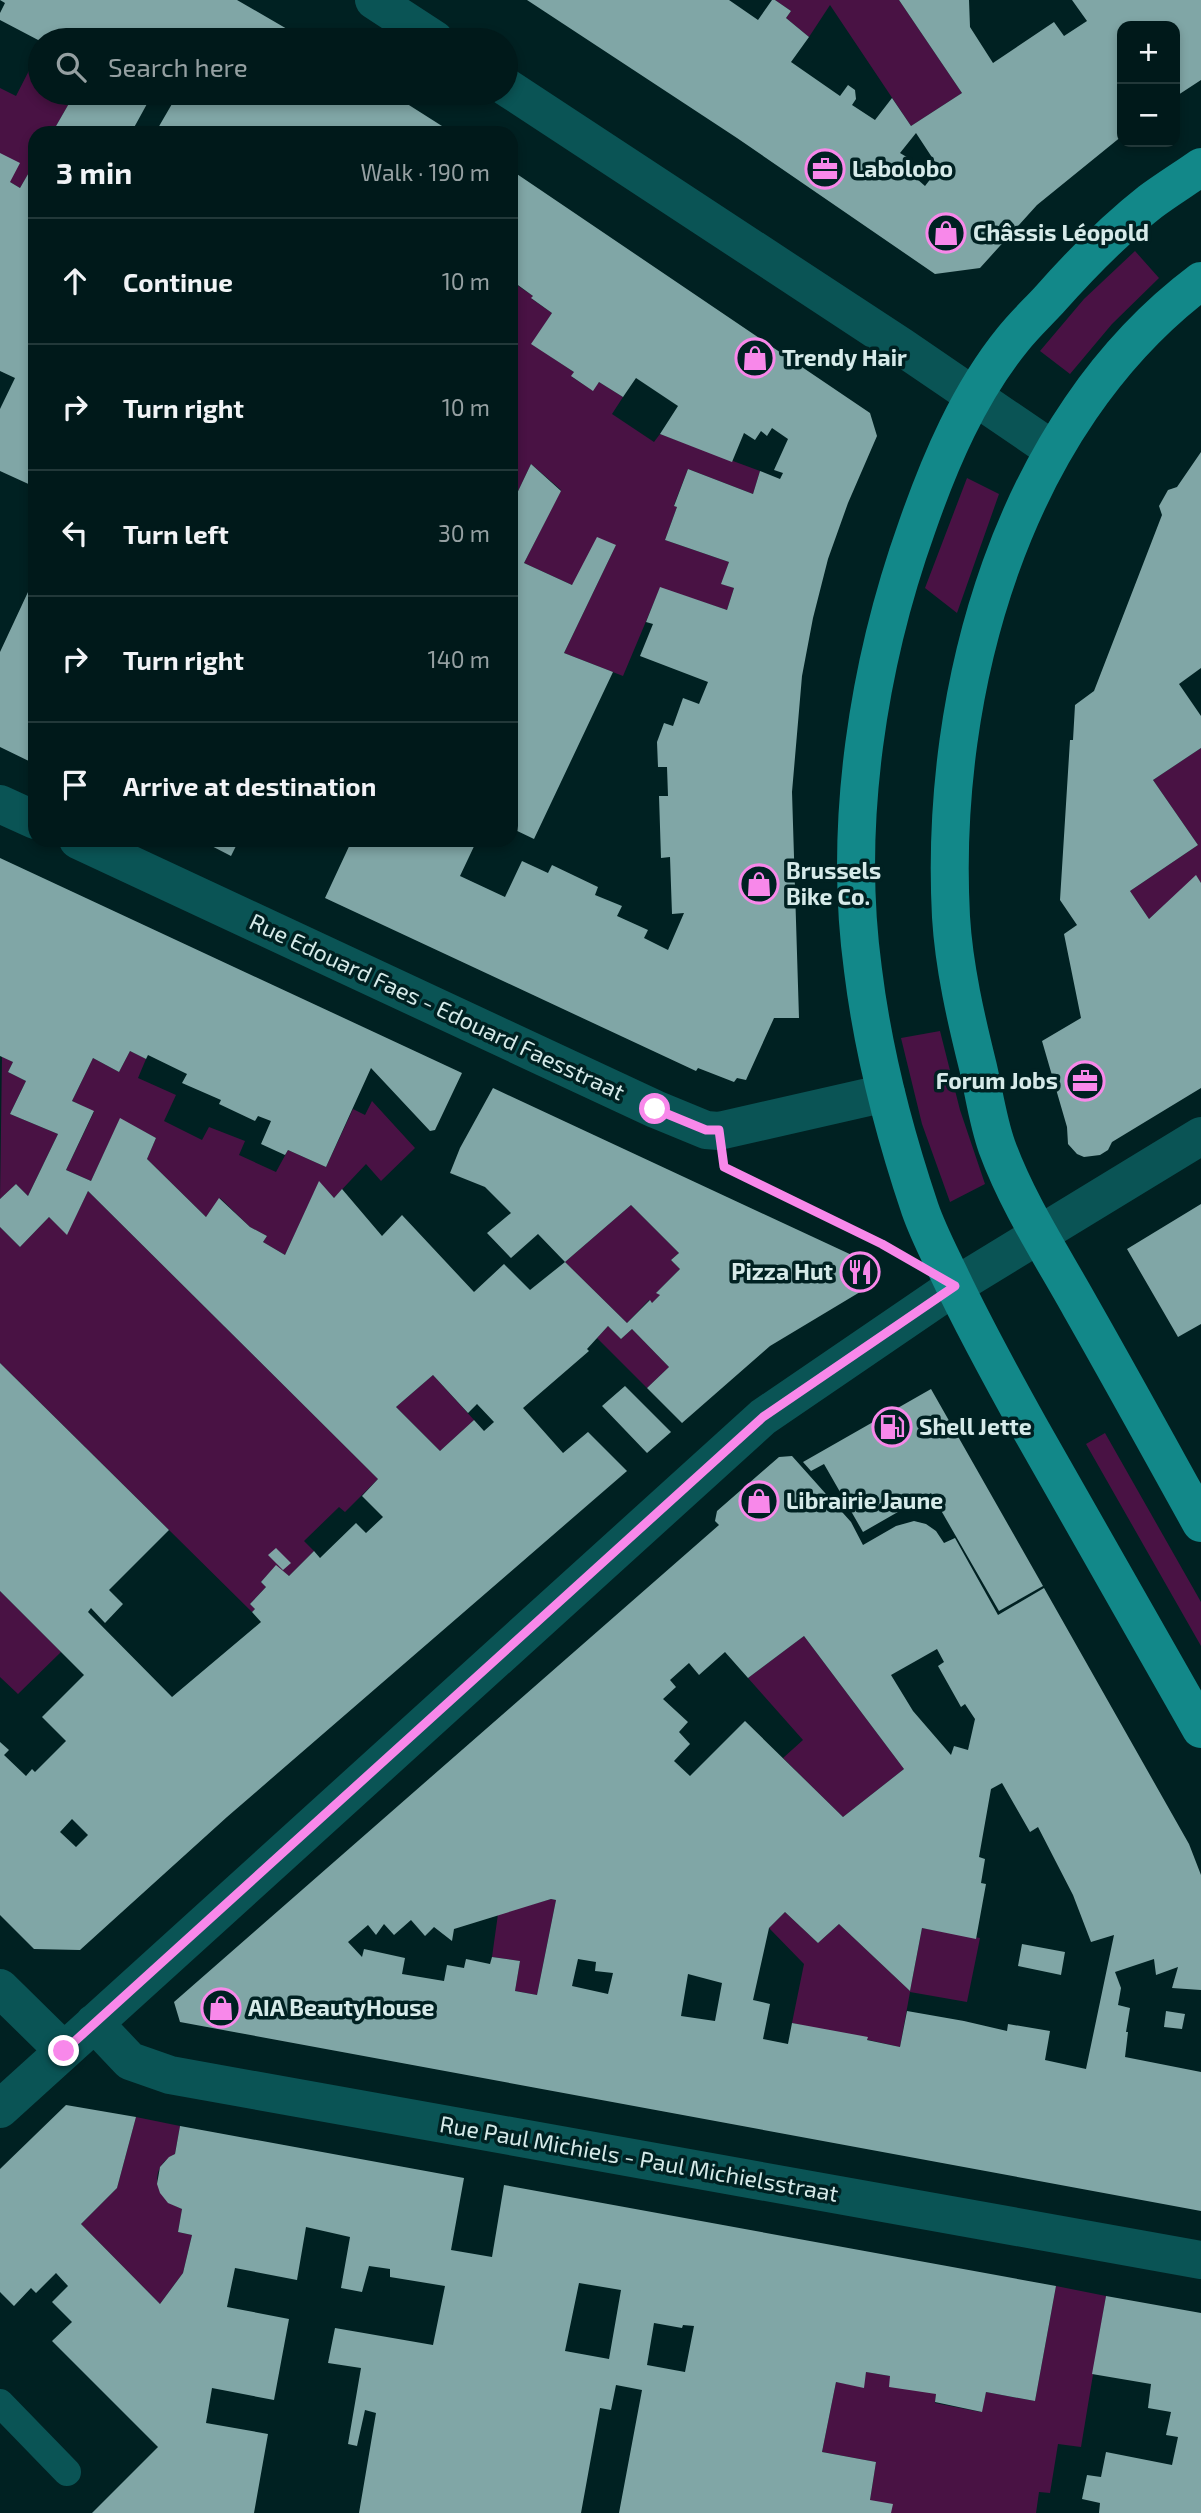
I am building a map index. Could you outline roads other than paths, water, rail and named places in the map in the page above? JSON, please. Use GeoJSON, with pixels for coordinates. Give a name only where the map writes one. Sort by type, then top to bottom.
{"type":"FeatureCollection","features":[{"type":"Feature","properties":{"kind":"main road"},"geometry":{"type":"LineString","coordinates":[[1201,167],[1150,202],[1078,267],[1012,340],[974,396],[929,492],[897,582],[870,709],[863,760],[857,871],[861,945],[876,1047],[886,1093],[920,1209],[993,1362],[1201,1729]]}},
{"type":"Feature","properties":{"kind":"main road"},"geometry":{"type":"LineString","coordinates":[[1201,281],[1136,338],[1094,389],[1053,450],[1010,546],[979,636],[967,685],[959,734],[951,848],[951,920],[971,1041],[996,1142],[1011,1183],[1201,1523]]}},
{"type":"Feature","properties":{"kind":"street"},"geometry":{"type":"LineString","coordinates":[[374,0],[417,28]]}},
{"type":"Feature","properties":{"kind":"street"},"geometry":{"type":"LineString","coordinates":[[518,95],[1053,450]]}},
{"type":"Feature","properties":{"kind":"street"},"geometry":{"type":"LineString","coordinates":[[0,804],[28,817]]}},
{"type":"Feature","properties":{"kind":"street","name":"Rue Edouard Faes - Edouard Faesstraat"},"geometry":{"type":"LineString","coordinates":[[93,847],[655,1109],[706,1130],[719,1130],[886,1093]]}},
{"type":"Feature","properties":{"kind":"street"},"geometry":{"type":"LineString","coordinates":[[0,2109],[763,1417],[955,1286],[1201,1136]]}},
{"type":"Feature","properties":{"kind":"street"},"geometry":{"type":"LineString","coordinates":[[0,1988],[64,2051]]}},
{"type":"Feature","properties":{"kind":"street","name":"Rue Paul Michiels - Paul Michielsstraat"},"geometry":{"type":"LineString","coordinates":[[94,2023],[130,2061],[170,2075],[1201,2260]]}},
{"type":"Feature","properties":{"kind":"lane"},"geometry":{"type":"LineString","coordinates":[[0,2403],[66,2472]]}},
{"type":"Feature","properties":{"kind":"place","name":"Labolobo"},"geometry":{"type":"Point","coordinates":[825,169]}},
{"type":"Feature","properties":{"kind":"place","name":"Châssis Léopold"},"geometry":{"type":"Point","coordinates":[946,233]}},
{"type":"Feature","properties":{"kind":"place","name":"Trendy Hair"},"geometry":{"type":"Point","coordinates":[755,358]}},
{"type":"Feature","properties":{"kind":"place","name":"Brussels Bike Co."},"geometry":{"type":"Point","coordinates":[759,884]}},
{"type":"Feature","properties":{"kind":"place","name":"Forum Jobs"},"geometry":{"type":"Point","coordinates":[1085,1081]}},
{"type":"Feature","properties":{"kind":"place","name":"Pizza Hut"},"geometry":{"type":"Point","coordinates":[860,1272]}},
{"type":"Feature","properties":{"kind":"place","name":"Shell Jette"},"geometry":{"type":"Point","coordinates":[892,1427]}},
{"type":"Feature","properties":{"kind":"place","name":"Librairie Jaune"},"geometry":{"type":"Point","coordinates":[759,1501]}},
{"type":"Feature","properties":{"kind":"place","name":"AIA BeautyHouse"},"geometry":{"type":"Point","coordinates":[221,2008]}}]}
